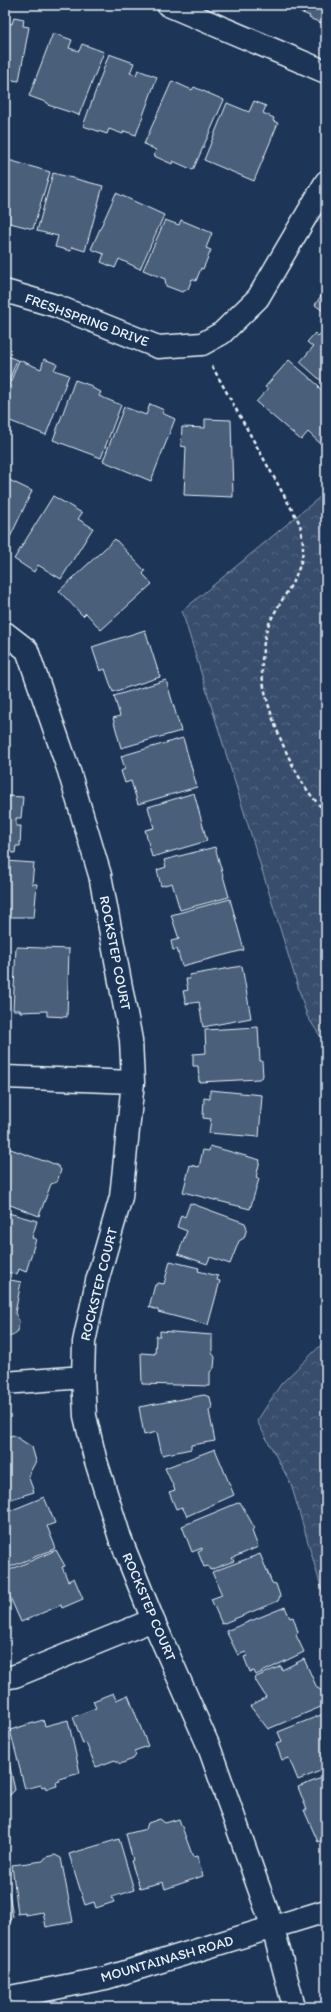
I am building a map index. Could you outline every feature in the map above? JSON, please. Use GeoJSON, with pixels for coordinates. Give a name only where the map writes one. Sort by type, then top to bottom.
{"type":"FeatureCollection","features":[{"type":"Feature","properties":{"kind":"street"},"geometry":{"type":"LineString","coordinates":[[168,5],[326,72]]}},
{"type":"Feature","properties":{"kind":"street","name":"FRESHSPRING DRIVE"},"geometry":{"type":"LineString","coordinates":[[5,291],[56,306],[158,347],[202,344],[222,333],[258,298],[326,182]]}},
{"type":"Feature","properties":{"kind":"street","name":"ROCKSTEP COURT"},"geometry":{"type":"LineString","coordinates":[[5,633],[27,650],[70,771],[100,875],[132,1040],[133,1082],[121,1197],[97,1281],[84,1342],[83,1377],[85,1416],[95,1458],[120,1538],[153,1620],[209,1746],[273,1928],[294,2007]]}},
{"type":"Feature","properties":{"kind":"street"},"geometry":{"type":"LineString","coordinates":[[5,1077],[133,1082]]}},
{"type":"Feature","properties":{"kind":"street"},"geometry":{"type":"LineString","coordinates":[[5,1383],[83,1377]]}},
{"type":"Feature","properties":{"kind":"street"},"geometry":{"type":"LineString","coordinates":[[5,1678],[15,1676],[153,1620]]}},
{"type":"Feature","properties":{"kind":"street","name":"MOUNTAINASH ROAD"},"geometry":{"type":"LineString","coordinates":[[5,1998],[106,1978],[326,1911]]}},
{"type":"Feature","properties":{"kind":"path"},"geometry":{"type":"LineString","coordinates":[[202,344],[219,380],[300,524],[303,546],[299,568],[267,627],[262,671],[271,714],[298,775],[316,803],[326,811]]}},
{"type":"Feature","properties":{"kind":"green space"},"geometry":{"type":"Polygon","coordinates":[[[326,492],[326,1045],[307,1016],[182,611],[326,492]]]}},
{"type":"Feature","properties":{"kind":"green space"},"geometry":{"type":"Polygon","coordinates":[[[326,1330],[326,1604],[291,1484],[257,1421],[281,1384],[324,1342],[326,1330]]]}},
{"type":"Feature","properties":{"kind":"building"},"geometry":{"type":"Polygon","coordinates":[[[282,5],[326,5],[326,25],[309,18],[310,16],[282,5]]]}},
{"type":"Feature","properties":{"kind":"building"},"geometry":{"type":"Polygon","coordinates":[[[14,17],[24,19],[23,26],[29,27],[19,81],[5,79],[5,22],[12,24],[14,17]]]}},
{"type":"Feature","properties":{"kind":"building"},"geometry":{"type":"Polygon","coordinates":[[[53,33],[72,40],[69,48],[79,51],[82,44],[104,52],[79,115],[48,105],[48,103],[29,96],[53,33]]]}},
{"type":"Feature","properties":{"kind":"building"},"geometry":{"type":"Polygon","coordinates":[[[109,54],[134,63],[130,73],[136,75],[138,70],[157,77],[136,135],[124,131],[123,134],[109,129],[107,134],[83,126],[109,54]]]}},
{"type":"Feature","properties":{"kind":"building"},"geometry":{"type":"Polygon","coordinates":[[[172,81],[192,90],[194,87],[224,100],[193,170],[173,161],[172,164],[154,156],[156,150],[144,144],[172,81]]]}},
{"type":"Feature","properties":{"kind":"building"},"geometry":{"type":"Polygon","coordinates":[[[254,101],[266,106],[263,113],[274,118],[273,121],[278,123],[254,181],[204,160],[227,103],[249,112],[254,101]]]}},
{"type":"Feature","properties":{"kind":"building"},"geometry":{"type":"Polygon","coordinates":[[[5,159],[50,172],[33,229],[10,223],[8,231],[5,231],[5,159]]]}},
{"type":"Feature","properties":{"kind":"building"},"geometry":{"type":"Polygon","coordinates":[[[53,173],[103,186],[85,251],[72,247],[71,251],[55,247],[58,236],[37,231],[53,173]]]}},
{"type":"Feature","properties":{"kind":"building"},"geometry":{"type":"Polygon","coordinates":[[[116,193],[164,215],[140,269],[119,259],[115,268],[101,262],[104,254],[91,249],[116,193]]]}},
{"type":"Feature","properties":{"kind":"building"},"geometry":{"type":"Polygon","coordinates":[[[165,220],[179,225],[181,220],[212,233],[206,248],[211,250],[203,269],[201,268],[196,281],[192,279],[188,289],[182,292],[166,286],[165,279],[143,270],[165,220]]]}},
{"type":"Feature","properties":{"kind":"building"},"geometry":{"type":"Polygon","coordinates":[[[326,288],[326,313],[315,305],[326,288]]]}},
{"type":"Feature","properties":{"kind":"building"},"geometry":{"type":"Polygon","coordinates":[[[326,328],[326,385],[300,362],[313,347],[307,342],[315,333],[318,336],[326,328]]]}},
{"type":"Feature","properties":{"kind":"building"},"geometry":{"type":"Polygon","coordinates":[[[5,355],[17,360],[5,391],[5,355]]]}},
{"type":"Feature","properties":{"kind":"building"},"geometry":{"type":"Polygon","coordinates":[[[44,359],[57,364],[54,370],[69,375],[46,435],[5,419],[5,396],[19,360],[41,369],[44,359]]]}},
{"type":"Feature","properties":{"kind":"building"},"geometry":{"type":"Polygon","coordinates":[[[289,360],[326,394],[326,443],[324,441],[322,445],[308,432],[301,440],[256,402],[268,389],[265,387],[289,360]]]}},
{"type":"Feature","properties":{"kind":"building"},"geometry":{"type":"Polygon","coordinates":[[[75,380],[92,386],[92,388],[101,392],[99,396],[121,405],[101,458],[53,440],[75,380]]]}},
{"type":"Feature","properties":{"kind":"building"},"geometry":{"type":"Polygon","coordinates":[[[150,404],[164,410],[162,413],[175,419],[151,481],[103,461],[124,407],[146,415],[150,404]]]}},
{"type":"Feature","properties":{"kind":"building"},"geometry":{"type":"Polygon","coordinates":[[[205,419],[231,420],[233,497],[184,495],[186,447],[181,446],[182,427],[205,428],[205,419]]]}},
{"type":"Feature","properties":{"kind":"building"},"geometry":{"type":"Polygon","coordinates":[[[5,478],[32,491],[5,548],[5,478]]]}},
{"type":"Feature","properties":{"kind":"building"},"geometry":{"type":"Polygon","coordinates":[[[53,496],[82,513],[78,519],[93,528],[61,579],[38,565],[34,572],[14,559],[53,496]]]}},
{"type":"Feature","properties":{"kind":"building"},"geometry":{"type":"Polygon","coordinates":[[[115,539],[145,571],[143,574],[152,584],[101,630],[86,613],[83,616],[59,591],[115,539]]]}},
{"type":"Feature","properties":{"kind":"building"},"geometry":{"type":"Polygon","coordinates":[[[145,630],[160,677],[113,692],[105,669],[100,671],[92,647],[145,630]]]}},
{"type":"Feature","properties":{"kind":"building"},"geometry":{"type":"Polygon","coordinates":[[[166,680],[181,731],[121,748],[113,718],[120,716],[114,696],[166,680]]]}},
{"type":"Feature","properties":{"kind":"building"},"geometry":{"type":"Polygon","coordinates":[[[183,738],[197,787],[138,804],[131,781],[125,783],[121,771],[125,769],[121,756],[183,738]]]}},
{"type":"Feature","properties":{"kind":"building"},"geometry":{"type":"Polygon","coordinates":[[[194,793],[207,841],[152,857],[145,830],[154,828],[148,807],[194,793]]]}},
{"type":"Feature","properties":{"kind":"building"},"geometry":{"type":"Polygon","coordinates":[[[5,796],[23,797],[21,818],[16,818],[16,826],[21,826],[20,846],[16,846],[15,853],[5,852],[5,796]]]}},
{"type":"Feature","properties":{"kind":"building"},"geometry":{"type":"Polygon","coordinates":[[[215,847],[229,897],[180,910],[172,883],[161,886],[157,870],[166,867],[164,860],[215,847]]]}},
{"type":"Feature","properties":{"kind":"building"},"geometry":{"type":"Polygon","coordinates":[[[5,861],[34,863],[32,884],[37,884],[34,917],[5,917],[5,861]]]}},
{"type":"Feature","properties":{"kind":"building"},"geometry":{"type":"Polygon","coordinates":[[[230,899],[244,950],[182,966],[177,949],[173,950],[171,941],[179,939],[171,915],[230,899]]]}},
{"type":"Feature","properties":{"kind":"building"},"geometry":{"type":"Polygon","coordinates":[[[16,947],[69,949],[67,1017],[47,1016],[47,1011],[20,1012],[20,1010],[13,1010],[16,947]]]}},
{"type":"Feature","properties":{"kind":"building"},"geometry":{"type":"Polygon","coordinates":[[[242,966],[251,1018],[203,1027],[199,1002],[186,1004],[183,991],[188,990],[186,979],[190,979],[189,975],[242,966]]]}},
{"type":"Feature","properties":{"kind":"building"},"geometry":{"type":"Polygon","coordinates":[[[258,1027],[260,1061],[262,1061],[263,1076],[259,1079],[199,1082],[198,1066],[193,1066],[193,1054],[206,1053],[205,1030],[258,1027]]]}},
{"type":"Feature","properties":{"kind":"building"},"geometry":{"type":"Polygon","coordinates":[[[210,1090],[262,1095],[259,1137],[209,1133],[211,1119],[203,1118],[204,1098],[210,1099],[210,1090]]]}},
{"type":"Feature","properties":{"kind":"building"},"geometry":{"type":"Polygon","coordinates":[[[210,1146],[260,1160],[256,1178],[259,1179],[250,1209],[183,1192],[190,1165],[199,1167],[203,1150],[209,1151],[210,1146]]]}},
{"type":"Feature","properties":{"kind":"building"},"geometry":{"type":"Polygon","coordinates":[[[5,1147],[47,1161],[58,1166],[61,1170],[57,1182],[51,1184],[39,1216],[5,1203],[5,1147]]]}},
{"type":"Feature","properties":{"kind":"building"},"geometry":{"type":"Polygon","coordinates":[[[190,1203],[245,1223],[247,1228],[244,1238],[239,1241],[230,1264],[210,1257],[207,1264],[178,1254],[187,1231],[177,1227],[181,1215],[185,1217],[190,1203]]]}},
{"type":"Feature","properties":{"kind":"building"},"geometry":{"type":"Polygon","coordinates":[[[5,1212],[37,1221],[32,1238],[36,1239],[26,1272],[19,1269],[17,1275],[5,1271],[5,1212]]]}},
{"type":"Feature","properties":{"kind":"building"},"geometry":{"type":"Polygon","coordinates":[[[170,1261],[199,1268],[198,1271],[218,1276],[217,1280],[220,1281],[208,1325],[158,1312],[158,1310],[149,1307],[155,1285],[158,1283],[164,1284],[170,1261]]]}},
{"type":"Feature","properties":{"kind":"building"},"geometry":{"type":"Polygon","coordinates":[[[5,1279],[21,1282],[15,1313],[19,1321],[18,1331],[12,1336],[5,1336],[5,1279]]]}},
{"type":"Feature","properties":{"kind":"building"},"geometry":{"type":"Polygon","coordinates":[[[160,1331],[212,1335],[212,1353],[215,1357],[214,1368],[210,1372],[210,1386],[142,1384],[141,1353],[155,1354],[156,1336],[160,1336],[160,1331]]]}},
{"type":"Feature","properties":{"kind":"building"},"geometry":{"type":"Polygon","coordinates":[[[204,1395],[210,1397],[212,1407],[209,1411],[215,1441],[191,1445],[191,1449],[162,1455],[157,1432],[144,1435],[139,1407],[204,1395]]]}},
{"type":"Feature","properties":{"kind":"building"},"geometry":{"type":"Polygon","coordinates":[[[13,1435],[32,1447],[36,1461],[28,1476],[34,1492],[5,1501],[5,1438],[13,1435]]]}},
{"type":"Feature","properties":{"kind":"building"},"geometry":{"type":"Polygon","coordinates":[[[215,1449],[234,1495],[187,1516],[182,1507],[176,1509],[169,1492],[175,1490],[165,1468],[215,1449]]]}},
{"type":"Feature","properties":{"kind":"building"},"geometry":{"type":"Polygon","coordinates":[[[44,1497],[55,1523],[47,1526],[55,1546],[54,1549],[5,1569],[5,1513],[44,1497]]]}},
{"type":"Feature","properties":{"kind":"building"},"geometry":{"type":"Polygon","coordinates":[[[240,1502],[254,1527],[252,1531],[258,1547],[232,1558],[234,1561],[210,1570],[208,1566],[204,1567],[198,1552],[202,1550],[202,1548],[192,1552],[182,1526],[240,1502]]]}},
{"type":"Feature","properties":{"kind":"building"},"geometry":{"type":"Polygon","coordinates":[[[56,1550],[65,1566],[62,1567],[68,1581],[74,1578],[83,1599],[62,1608],[61,1605],[21,1622],[5,1586],[5,1572],[56,1550]]]}},
{"type":"Feature","properties":{"kind":"building"},"geometry":{"type":"Polygon","coordinates":[[[260,1554],[272,1583],[276,1584],[280,1596],[278,1601],[222,1624],[211,1599],[222,1595],[212,1572],[260,1554]]]}},
{"type":"Feature","properties":{"kind":"building"},"geometry":{"type":"Polygon","coordinates":[[[285,1607],[290,1618],[293,1617],[298,1632],[296,1635],[304,1652],[256,1675],[254,1671],[250,1672],[244,1657],[247,1656],[246,1652],[238,1655],[226,1631],[285,1607]]]}},
{"type":"Feature","properties":{"kind":"building"},"geometry":{"type":"Polygon","coordinates":[[[304,1659],[317,1688],[321,1690],[325,1700],[323,1706],[268,1729],[250,1706],[266,1697],[254,1678],[281,1666],[282,1670],[304,1659]]]}},
{"type":"Feature","properties":{"kind":"building"},"geometry":{"type":"Polygon","coordinates":[[[113,1693],[116,1700],[128,1695],[148,1746],[134,1751],[136,1755],[133,1759],[120,1764],[115,1760],[96,1767],[86,1743],[83,1744],[73,1717],[96,1708],[93,1701],[113,1693]]]}},
{"type":"Feature","properties":{"kind":"building"},"geometry":{"type":"Polygon","coordinates":[[[326,1713],[325,1769],[298,1780],[289,1758],[282,1760],[276,1744],[282,1742],[278,1732],[326,1713]]]}},
{"type":"Feature","properties":{"kind":"building"},"geometry":{"type":"Polygon","coordinates":[[[43,1720],[45,1726],[68,1720],[80,1773],[59,1779],[60,1781],[56,1782],[57,1786],[46,1789],[45,1786],[42,1787],[41,1785],[25,1789],[10,1730],[43,1720]]]}},
{"type":"Feature","properties":{"kind":"building"},"geometry":{"type":"Polygon","coordinates":[[[5,1744],[15,1790],[10,1795],[5,1797],[5,1744]]]}},
{"type":"Feature","properties":{"kind":"building"},"geometry":{"type":"Polygon","coordinates":[[[324,1777],[326,1779],[326,1839],[318,1842],[304,1810],[307,1810],[298,1787],[324,1777]]]}},
{"type":"Feature","properties":{"kind":"building"},"geometry":{"type":"Polygon","coordinates":[[[160,1819],[165,1823],[179,1819],[193,1857],[197,1856],[203,1876],[165,1889],[163,1882],[140,1888],[131,1861],[133,1860],[126,1834],[146,1829],[148,1823],[160,1819]]]}},
{"type":"Feature","properties":{"kind":"building"},"geometry":{"type":"Polygon","coordinates":[[[119,1839],[134,1890],[112,1897],[114,1902],[96,1908],[94,1902],[85,1905],[69,1854],[119,1839]]]}},
{"type":"Feature","properties":{"kind":"building"},"geometry":{"type":"Polygon","coordinates":[[[55,1855],[61,1858],[73,1922],[46,1927],[43,1912],[26,1915],[25,1913],[18,1914],[12,1865],[43,1861],[46,1857],[55,1855]]]}},
{"type":"Feature","properties":{"kind":"building"},"geometry":{"type":"Polygon","coordinates":[[[5,1884],[6,1892],[9,1892],[13,1917],[10,1918],[11,1922],[5,1922],[5,1884]]]}}]}
